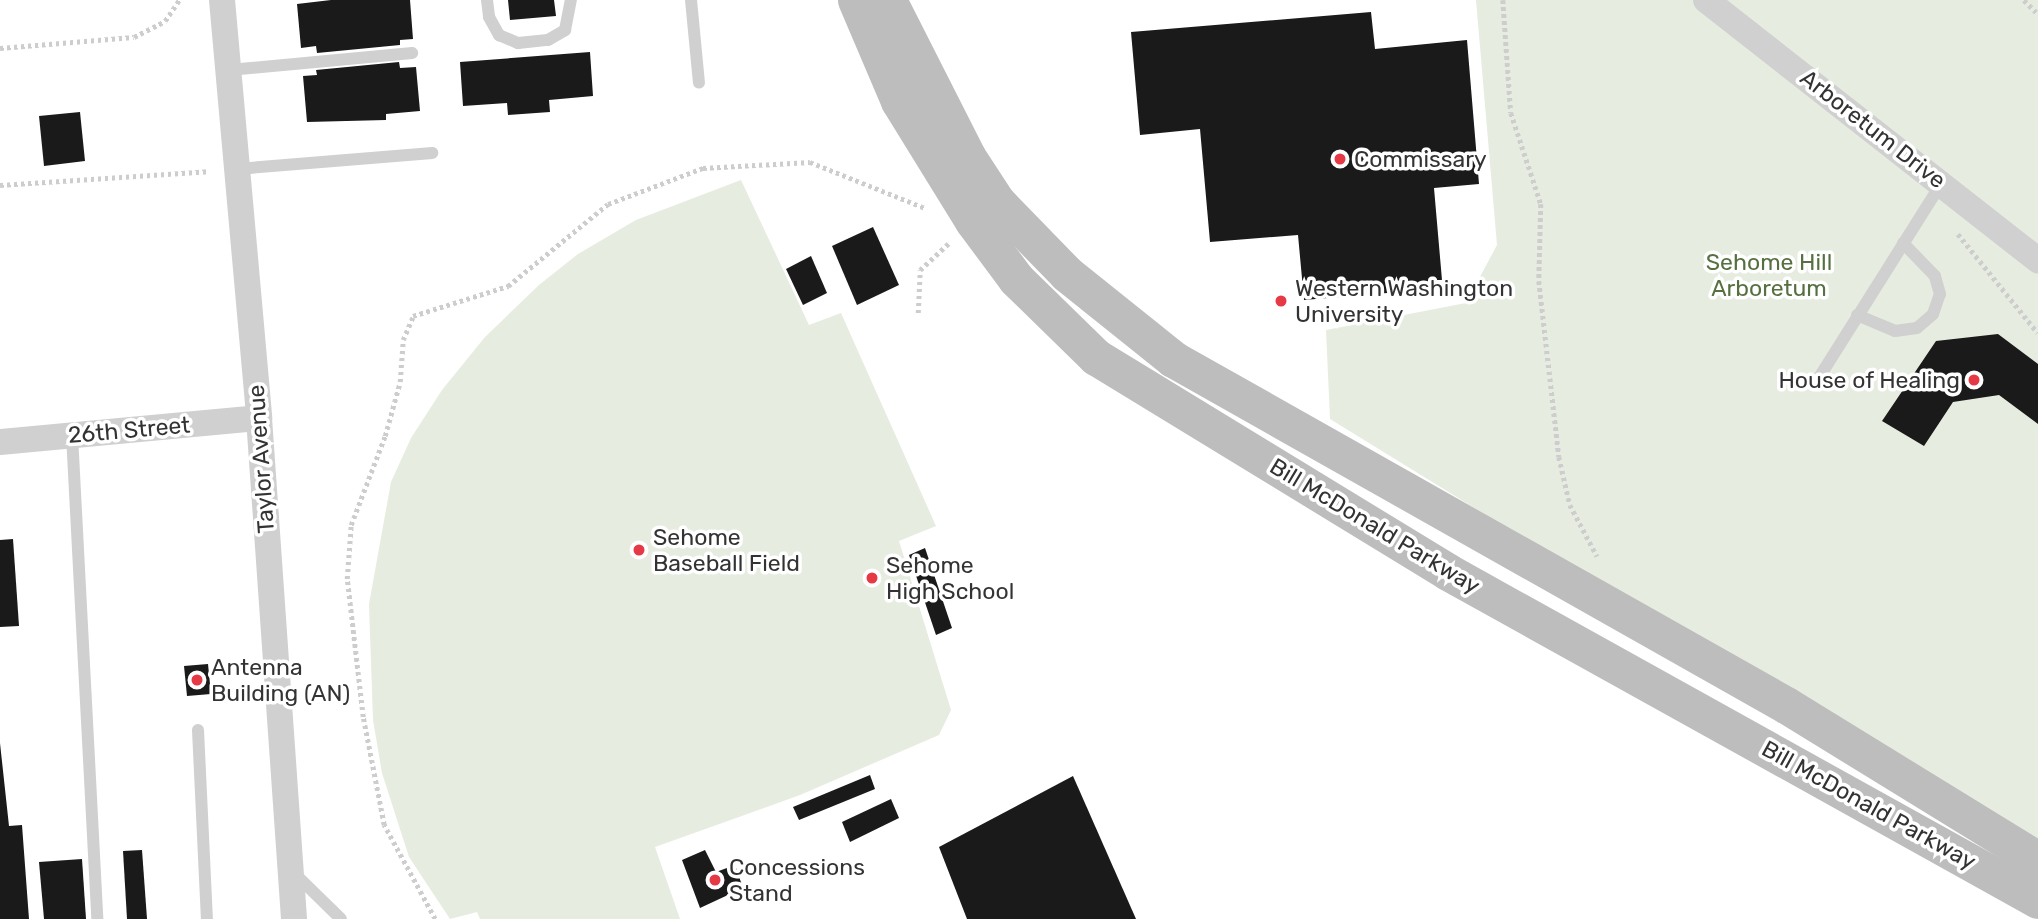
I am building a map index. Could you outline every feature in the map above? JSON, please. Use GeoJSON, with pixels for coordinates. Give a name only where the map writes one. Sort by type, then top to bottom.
{"type":"FeatureCollection","features":[{"type":"Feature","properties":{"kind":"main road","name":"Bill McDonald Parkway"},"geometry":{"type":"LineString","coordinates":[[856,0],[899,101],[973,221],[1016,279],[1096,357],[1448,572],[2038,900]]}},
{"type":"Feature","properties":{"kind":"main road","name":"Bill McDonald Parkway"},"geometry":{"type":"LineString","coordinates":[[888,0],[967,156],[997,202],[1067,274],[1173,359],[1786,705],[2038,860]]}},
{"type":"Feature","properties":{"kind":"street","name":"Taylor Avenue"},"geometry":{"type":"LineString","coordinates":[[222,0],[259,418],[294,919]]}},
{"type":"Feature","properties":{"kind":"street","name":"Arboretum Drive"},"geometry":{"type":"LineString","coordinates":[[1706,0],[1942,181],[2038,260]]}},
{"type":"Feature","properties":{"kind":"street","name":"26th Street"},"geometry":{"type":"LineString","coordinates":[[0,442],[259,418]]}},
{"type":"Feature","properties":{"kind":"lane"},"geometry":{"type":"LineString","coordinates":[[487,0],[489,17],[499,34],[518,43],[548,40],[565,30],[570,0]]}},
{"type":"Feature","properties":{"kind":"lane"},"geometry":{"type":"LineString","coordinates":[[691,0],[699,83]]}},
{"type":"Feature","properties":{"kind":"lane"},"geometry":{"type":"LineString","coordinates":[[229,70],[412,53]]}},
{"type":"Feature","properties":{"kind":"lane"},"geometry":{"type":"LineString","coordinates":[[237,169],[432,153]]}},
{"type":"Feature","properties":{"kind":"lane"},"geometry":{"type":"LineString","coordinates":[[1815,384],[1942,181]]}},
{"type":"Feature","properties":{"kind":"lane"},"geometry":{"type":"LineString","coordinates":[[1857,315],[1895,331],[1917,328],[1933,314],[1940,294],[1935,276],[1903,243]]}},
{"type":"Feature","properties":{"kind":"lane"},"geometry":{"type":"LineString","coordinates":[[72,435],[97,919]]}},
{"type":"Feature","properties":{"kind":"lane"},"geometry":{"type":"LineString","coordinates":[[198,730],[207,919]]}},
{"type":"Feature","properties":{"kind":"lane"},"geometry":{"type":"LineString","coordinates":[[290,870],[341,919]]}},
{"type":"Feature","properties":{"kind":"path"},"geometry":{"type":"LineString","coordinates":[[0,48],[134,37],[165,21],[179,0]]}},
{"type":"Feature","properties":{"kind":"path"},"geometry":{"type":"LineString","coordinates":[[1503,0],[1511,113],[1541,204],[1539,281],[1559,457],[1570,505],[1597,556]]}},
{"type":"Feature","properties":{"kind":"path"},"geometry":{"type":"LineString","coordinates":[[2024,0],[2038,14]]}},
{"type":"Feature","properties":{"kind":"path"},"geometry":{"type":"LineString","coordinates":[[435,919],[384,825],[363,717],[347,579],[352,525],[385,436],[400,382],[403,340],[412,316],[508,286],[608,204],[703,167],[810,162],[938,214],[973,221]]}},
{"type":"Feature","properties":{"kind":"path"},"geometry":{"type":"LineString","coordinates":[[0,186],[237,169]]}},
{"type":"Feature","properties":{"kind":"path"},"geometry":{"type":"LineString","coordinates":[[918,313],[920,270],[973,221]]}},
{"type":"Feature","properties":{"kind":"path"},"geometry":{"type":"LineString","coordinates":[[1957,230],[1961,243],[2038,333]]}},
{"type":"Feature","properties":{"kind":"green space","name":"Sehome Hill Arboretum"},"geometry":{"type":"Polygon","coordinates":[[[1476,0],[2038,0],[2038,855],[1330,419],[1326,330],[1466,303],[1497,245],[1476,0]]]}},
{"type":"Feature","properties":{"kind":"green space","name":"Sehome Baseball Field"},"geometry":{"type":"Polygon","coordinates":[[[741,180],[809,325],[841,313],[936,526],[899,541],[951,710],[939,735],[800,795],[655,847],[680,919],[480,919],[477,912],[450,919],[409,857],[382,773],[373,720],[369,604],[391,482],[411,438],[442,390],[485,337],[539,285],[578,254],[636,220],[741,180]]]}},
{"type":"Feature","properties":{"kind":"building"},"geometry":{"type":"Polygon","coordinates":[[[331,0],[410,0],[413,39],[400,40],[400,45],[317,53],[316,46],[301,48],[297,4],[331,0]]]}},
{"type":"Feature","properties":{"kind":"building"},"geometry":{"type":"Polygon","coordinates":[[[508,0],[554,0],[556,16],[510,20],[508,0]]]}},
{"type":"Feature","properties":{"kind":"building","name":"Commissary"},"geometry":{"type":"Polygon","coordinates":[[[1371,12],[1375,49],[1467,40],[1479,184],[1434,188],[1442,280],[1434,280],[1435,289],[1304,300],[1298,235],[1210,242],[1200,129],[1140,135],[1131,32],[1371,12]]]}},
{"type":"Feature","properties":{"kind":"building"},"geometry":{"type":"Polygon","coordinates":[[[590,52],[593,96],[549,100],[550,112],[508,115],[507,103],[463,106],[460,62],[590,52]]]}},
{"type":"Feature","properties":{"kind":"building"},"geometry":{"type":"Polygon","coordinates":[[[399,62],[400,68],[416,67],[420,111],[386,114],[386,120],[307,122],[303,76],[317,75],[316,70],[399,62]]]}},
{"type":"Feature","properties":{"kind":"building"},"geometry":{"type":"Polygon","coordinates":[[[80,112],[85,161],[44,166],[39,116],[80,112]]]}},
{"type":"Feature","properties":{"kind":"building"},"geometry":{"type":"Polygon","coordinates":[[[873,227],[899,285],[857,305],[832,246],[873,227]]]}},
{"type":"Feature","properties":{"kind":"building"},"geometry":{"type":"Polygon","coordinates":[[[811,256],[827,293],[803,305],[786,269],[811,256]]]}},
{"type":"Feature","properties":{"kind":"building","name":"House of Healing"},"geometry":{"type":"Polygon","coordinates":[[[1998,334],[2038,364],[2038,424],[1999,395],[1953,402],[1924,446],[1882,421],[1936,341],[1998,334]]]}},
{"type":"Feature","properties":{"kind":"building"},"geometry":{"type":"Polygon","coordinates":[[[13,539],[19,626],[0,627],[0,540],[13,539]]]}},
{"type":"Feature","properties":{"kind":"building"},"geometry":{"type":"Polygon","coordinates":[[[925,548],[952,628],[936,635],[909,555],[925,548]]]}},
{"type":"Feature","properties":{"kind":"building","name":"Antenna Building (AN)"},"geometry":{"type":"Polygon","coordinates":[[[208,664],[211,694],[187,696],[184,666],[208,664]]]}},
{"type":"Feature","properties":{"kind":"building"},"geometry":{"type":"Polygon","coordinates":[[[0,743],[9,826],[22,825],[29,919],[0,919],[0,743]]]}},
{"type":"Feature","properties":{"kind":"building"},"geometry":{"type":"Polygon","coordinates":[[[870,775],[875,789],[799,820],[793,807],[870,775]]]}},
{"type":"Feature","properties":{"kind":"building"},"geometry":{"type":"Polygon","coordinates":[[[1073,776],[1136,919],[967,919],[939,847],[1073,776]]]}},
{"type":"Feature","properties":{"kind":"building"},"geometry":{"type":"Polygon","coordinates":[[[891,799],[899,818],[850,842],[842,822],[891,799]]]}},
{"type":"Feature","properties":{"kind":"building"},"geometry":{"type":"Polygon","coordinates":[[[142,850],[147,919],[127,919],[123,851],[142,850]]]}},
{"type":"Feature","properties":{"kind":"building","name":"Concessions Stand"},"geometry":{"type":"Polygon","coordinates":[[[705,850],[716,872],[735,865],[743,888],[700,908],[682,860],[705,850]]]}},
{"type":"Feature","properties":{"kind":"building"},"geometry":{"type":"Polygon","coordinates":[[[82,859],[86,919],[44,919],[39,862],[82,859]]]}},
{"type":"Feature","properties":{"kind":"place","name":"Commissary"},"geometry":{"type":"Point","coordinates":[1340,159]}},
{"type":"Feature","properties":{"kind":"place","name":"Western Washington University"},"geometry":{"type":"Point","coordinates":[1281,301]}},
{"type":"Feature","properties":{"kind":"place","name":"House of Healing"},"geometry":{"type":"Point","coordinates":[1974,380]}},
{"type":"Feature","properties":{"kind":"place","name":"Sehome Baseball Field"},"geometry":{"type":"Point","coordinates":[639,550]}},
{"type":"Feature","properties":{"kind":"place","name":"Sehome High School"},"geometry":{"type":"Point","coordinates":[872,578]}},
{"type":"Feature","properties":{"kind":"place","name":"Antenna Building (AN)"},"geometry":{"type":"Point","coordinates":[197,680]}},
{"type":"Feature","properties":{"kind":"place","name":"Concessions Stand"},"geometry":{"type":"Point","coordinates":[715,880]}}]}
